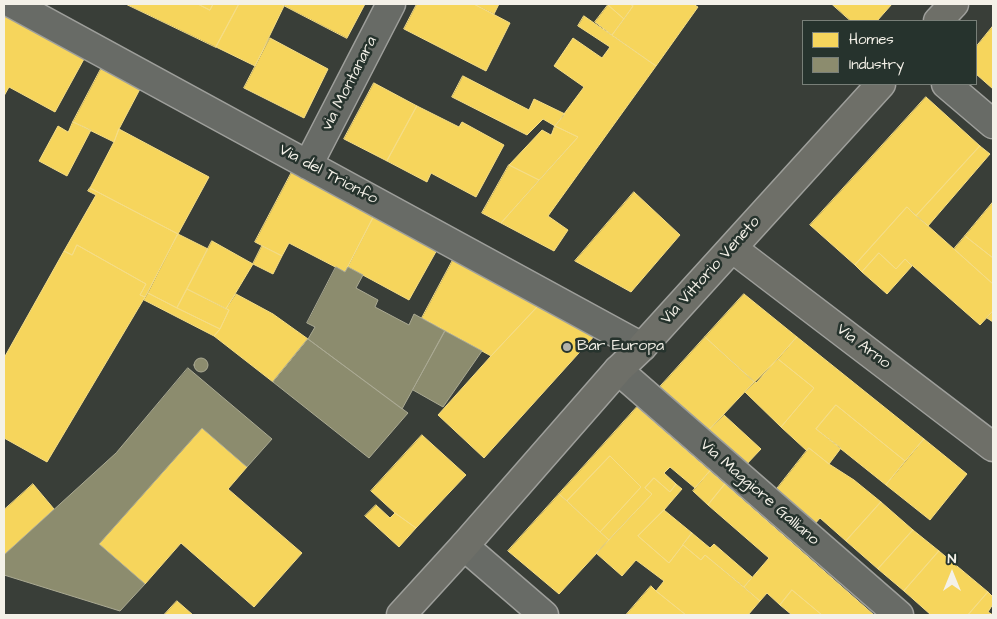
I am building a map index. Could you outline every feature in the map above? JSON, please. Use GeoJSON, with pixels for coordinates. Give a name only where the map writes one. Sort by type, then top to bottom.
{"type":"FeatureCollection","features":[{"type":"Feature","properties":{"kind":"main road"},"geometry":{"type":"LineString","coordinates":[[939,20],[954,4]]}},
{"type":"Feature","properties":{"kind":"main road","name":"Via Vittorio Veneto"},"geometry":{"type":"LineString","coordinates":[[401,615],[618,370],[642,347],[880,85]]}},
{"type":"Feature","properties":{"kind":"main road","name":"Via Arno"},"geometry":{"type":"LineString","coordinates":[[732,248],[993,447]]}},
{"type":"Feature","properties":{"kind":"street","name":"Via del Trionfo"},"geometry":{"type":"LineString","coordinates":[[13,4],[642,347]]}},
{"type":"Feature","properties":{"kind":"street","name":"via Montanara"},"geometry":{"type":"LineString","coordinates":[[308,165],[391,4]]}},
{"type":"Feature","properties":{"kind":"street"},"geometry":{"type":"LineString","coordinates":[[947,85],[993,124]]}},
{"type":"Feature","properties":{"kind":"street","name":"Via Maggiore Galliano"},"geometry":{"type":"LineString","coordinates":[[618,370],[899,615]]}},
{"type":"Feature","properties":{"kind":"street"},"geometry":{"type":"LineString","coordinates":[[464,546],[544,615]]}},
{"type":"Feature","properties":{"kind":"building: Homes"},"geometry":{"type":"Polygon","coordinates":[[[126,4],[198,4],[210,10],[213,4],[239,4],[216,47],[126,4]]]}},
{"type":"Feature","properties":{"kind":"building: Homes"},"geometry":{"type":"Polygon","coordinates":[[[198,4],[213,4],[210,10],[198,4]]]}},
{"type":"Feature","properties":{"kind":"building: Homes"},"geometry":{"type":"Polygon","coordinates":[[[239,4],[281,4],[284,6],[255,66],[216,47],[239,4]]]}},
{"type":"Feature","properties":{"kind":"building: Homes"},"geometry":{"type":"Polygon","coordinates":[[[281,4],[365,4],[347,38],[281,4]]]}},
{"type":"Feature","properties":{"kind":"building: Homes"},"geometry":{"type":"Polygon","coordinates":[[[417,4],[474,4],[510,23],[486,71],[404,29],[417,4]]]}},
{"type":"Feature","properties":{"kind":"building: Homes"},"geometry":{"type":"Polygon","coordinates":[[[474,4],[499,4],[494,14],[474,4]]]}},
{"type":"Feature","properties":{"kind":"building: Homes"},"geometry":{"type":"Polygon","coordinates":[[[609,4],[630,4],[633,6],[624,19],[609,4]]]}},
{"type":"Feature","properties":{"kind":"building: Homes"},"geometry":{"type":"Polygon","coordinates":[[[630,4],[693,4],[698,7],[656,66],[612,35],[633,6],[630,4]]]}},
{"type":"Feature","properties":{"kind":"building: Homes"},"geometry":{"type":"Polygon","coordinates":[[[832,4],[892,4],[878,20],[850,20],[832,4]]]}},
{"type":"Feature","properties":{"kind":"building: Homes"},"geometry":{"type":"Polygon","coordinates":[[[608,5],[624,19],[612,35],[595,22],[608,5]]]}},
{"type":"Feature","properties":{"kind":"building: Homes"},"geometry":{"type":"Polygon","coordinates":[[[4,15],[84,59],[55,112],[9,87],[4,96],[4,15]]]}},
{"type":"Feature","properties":{"kind":"building: Homes"},"geometry":{"type":"Polygon","coordinates":[[[584,16],[656,66],[548,216],[568,230],[554,251],[501,223],[578,137],[555,126],[584,87],[554,66],[573,38],[602,58],[610,47],[578,26],[584,16]]]}},
{"type":"Feature","properties":{"kind":"building: Homes"},"geometry":{"type":"Polygon","coordinates":[[[993,26],[993,89],[977,75],[977,46],[993,26]]]}},
{"type":"Feature","properties":{"kind":"building: Homes"},"geometry":{"type":"Polygon","coordinates":[[[270,38],[328,69],[304,118],[244,88],[270,38]]]}},
{"type":"Feature","properties":{"kind":"building: Homes"},"geometry":{"type":"Polygon","coordinates":[[[101,69],[140,89],[114,142],[73,122],[101,69]]]}},
{"type":"Feature","properties":{"kind":"building: Homes"},"geometry":{"type":"Polygon","coordinates":[[[463,76],[529,110],[534,99],[565,114],[555,126],[543,119],[527,135],[452,97],[463,76]]]}},
{"type":"Feature","properties":{"kind":"building: Homes"},"geometry":{"type":"Polygon","coordinates":[[[374,83],[417,106],[387,161],[344,139],[374,83]]]}},
{"type":"Feature","properties":{"kind":"building: Homes"},"geometry":{"type":"Polygon","coordinates":[[[926,97],[980,146],[916,216],[907,207],[855,265],[810,225],[926,97]]]}},
{"type":"Feature","properties":{"kind":"building: Homes"},"geometry":{"type":"Polygon","coordinates":[[[417,106],[459,127],[462,122],[504,145],[476,197],[431,173],[427,182],[387,161],[417,106]]]}},
{"type":"Feature","properties":{"kind":"building: Homes"},"geometry":{"type":"Polygon","coordinates":[[[73,122],[91,130],[67,176],[39,161],[58,126],[68,132],[73,122]]]}},
{"type":"Feature","properties":{"kind":"building: Homes"},"geometry":{"type":"Polygon","coordinates":[[[555,126],[578,137],[539,180],[509,165],[542,130],[551,135],[555,126]]]}},
{"type":"Feature","properties":{"kind":"building: Homes"},"geometry":{"type":"Polygon","coordinates":[[[119,129],[209,177],[178,234],[90,188],[119,129]]]}},
{"type":"Feature","properties":{"kind":"building: Homes"},"geometry":{"type":"Polygon","coordinates":[[[980,146],[990,154],[928,226],[916,216],[980,146]]]}},
{"type":"Feature","properties":{"kind":"building: Homes"},"geometry":{"type":"Polygon","coordinates":[[[509,165],[539,180],[501,223],[482,213],[509,165]]]}},
{"type":"Feature","properties":{"kind":"building: Homes"},"geometry":{"type":"Polygon","coordinates":[[[293,170],[375,214],[345,272],[289,243],[282,256],[255,242],[293,170]]]}},
{"type":"Feature","properties":{"kind":"building: Homes"},"geometry":{"type":"Polygon","coordinates":[[[90,188],[178,234],[145,297],[140,295],[146,284],[77,245],[72,255],[64,251],[96,195],[88,191],[90,188]]]}},
{"type":"Feature","properties":{"kind":"building: Homes"},"geometry":{"type":"Polygon","coordinates":[[[634,192],[680,235],[631,292],[575,261],[634,192]]]}},
{"type":"Feature","properties":{"kind":"building: Homes"},"geometry":{"type":"Polygon","coordinates":[[[993,202],[993,258],[965,236],[993,202]]]}},
{"type":"Feature","properties":{"kind":"building: Homes"},"geometry":{"type":"Polygon","coordinates":[[[907,207],[993,284],[993,311],[980,325],[905,259],[896,269],[879,253],[862,272],[855,265],[907,207]]]}},
{"type":"Feature","properties":{"kind":"building: Homes"},"geometry":{"type":"Polygon","coordinates":[[[375,214],[438,248],[409,300],[348,267],[375,214]]]}},
{"type":"Feature","properties":{"kind":"building: Homes"},"geometry":{"type":"Polygon","coordinates":[[[178,234],[208,249],[177,308],[148,293],[178,234]]]}},
{"type":"Feature","properties":{"kind":"building: Homes"},"geometry":{"type":"Polygon","coordinates":[[[965,236],[993,258],[993,284],[954,249],[965,236]]]}},
{"type":"Feature","properties":{"kind":"building: Homes"},"geometry":{"type":"Polygon","coordinates":[[[212,241],[253,264],[226,309],[187,289],[212,241]]]}},
{"type":"Feature","properties":{"kind":"building: Homes"},"geometry":{"type":"Polygon","coordinates":[[[77,245],[146,284],[140,295],[145,297],[47,462],[4,438],[4,358],[64,251],[72,255],[77,245]]]}},
{"type":"Feature","properties":{"kind":"building: Homes"},"geometry":{"type":"Polygon","coordinates":[[[262,246],[282,256],[273,274],[253,264],[262,246]]]}},
{"type":"Feature","properties":{"kind":"building: Homes"},"geometry":{"type":"Polygon","coordinates":[[[879,253],[896,269],[905,259],[912,266],[887,294],[862,272],[879,253]]]}},
{"type":"Feature","properties":{"kind":"building: Homes"},"geometry":{"type":"Polygon","coordinates":[[[454,258],[541,303],[491,356],[422,318],[454,258]]]}},
{"type":"Feature","properties":{"kind":"building: Homes"},"geometry":{"type":"Polygon","coordinates":[[[187,289],[229,310],[220,329],[177,308],[187,289]]]}},
{"type":"Feature","properties":{"kind":"building: Homes"},"geometry":{"type":"Polygon","coordinates":[[[148,293],[220,329],[214,336],[144,300],[148,293]]]}},
{"type":"Feature","properties":{"kind":"building: Homes"},"geometry":{"type":"Polygon","coordinates":[[[236,294],[273,314],[308,339],[273,382],[214,336],[220,329],[229,310],[226,309],[236,294]]]}},
{"type":"Feature","properties":{"kind":"building: Homes"},"geometry":{"type":"Polygon","coordinates":[[[744,294],[797,337],[756,383],[705,337],[744,294]]]}},
{"type":"Feature","properties":{"kind":"building: Homes"},"geometry":{"type":"Polygon","coordinates":[[[541,303],[597,333],[484,458],[438,415],[541,303]]]}},
{"type":"Feature","properties":{"kind":"building: Homes"},"geometry":{"type":"Polygon","coordinates":[[[993,311],[993,322],[987,318],[993,311]]]}},
{"type":"Feature","properties":{"kind":"building: Homes"},"geometry":{"type":"Polygon","coordinates":[[[705,337],[754,382],[707,432],[658,389],[705,337]]]}},
{"type":"Feature","properties":{"kind":"building: Homes"},"geometry":{"type":"Polygon","coordinates":[[[797,337],[924,439],[905,461],[836,405],[816,429],[841,448],[829,464],[809,448],[807,451],[781,427],[814,388],[778,359],[797,337]]]}},
{"type":"Feature","properties":{"kind":"building: Homes"},"geometry":{"type":"Polygon","coordinates":[[[778,359],[814,388],[781,427],[745,392],[778,359]]]}},
{"type":"Feature","properties":{"kind":"building: Homes"},"geometry":{"type":"Polygon","coordinates":[[[836,405],[905,461],[886,485],[816,429],[836,405]]]}},
{"type":"Feature","properties":{"kind":"building: Homes"},"geometry":{"type":"Polygon","coordinates":[[[637,407],[710,471],[695,488],[670,467],[664,473],[676,484],[670,492],[654,478],[645,488],[652,494],[609,540],[600,532],[641,487],[610,456],[567,501],[559,494],[637,407]]]}},
{"type":"Feature","properties":{"kind":"building: Homes"},"geometry":{"type":"Polygon","coordinates":[[[724,415],[761,449],[744,467],[707,432],[724,415]]]}},
{"type":"Feature","properties":{"kind":"building: Homes"},"geometry":{"type":"Polygon","coordinates":[[[202,428],[247,467],[228,489],[302,553],[254,607],[181,543],[145,584],[99,544],[202,428]]]}},
{"type":"Feature","properties":{"kind":"building: Homes"},"geometry":{"type":"Polygon","coordinates":[[[422,435],[466,475],[416,528],[395,513],[371,491],[422,435]]]}},
{"type":"Feature","properties":{"kind":"building: Homes"},"geometry":{"type":"Polygon","coordinates":[[[924,439],[967,474],[930,520],[886,485],[924,439]]]}},
{"type":"Feature","properties":{"kind":"building: Homes"},"geometry":{"type":"Polygon","coordinates":[[[809,448],[881,502],[846,541],[820,518],[814,525],[776,490],[809,448]]]}},
{"type":"Feature","properties":{"kind":"building: Homes"},"geometry":{"type":"Polygon","coordinates":[[[610,456],[641,487],[600,532],[567,501],[610,456]]]}},
{"type":"Feature","properties":{"kind":"building: Homes"},"geometry":{"type":"Polygon","coordinates":[[[710,471],[725,484],[708,505],[693,491],[710,471]]]}},
{"type":"Feature","properties":{"kind":"building: Homes"},"geometry":{"type":"Polygon","coordinates":[[[654,478],[670,492],[676,484],[682,489],[638,536],[669,563],[683,545],[701,560],[705,555],[760,601],[748,615],[686,615],[656,591],[664,581],[636,560],[622,576],[596,553],[652,494],[645,488],[654,478]]]}},
{"type":"Feature","properties":{"kind":"building: Homes"},"geometry":{"type":"Polygon","coordinates":[[[33,484],[54,509],[4,555],[4,510],[33,484]]]}},
{"type":"Feature","properties":{"kind":"building: Homes"},"geometry":{"type":"Polygon","coordinates":[[[725,484],[874,615],[822,615],[792,590],[780,605],[767,593],[760,601],[744,587],[769,558],[708,505],[725,484]]]}},
{"type":"Feature","properties":{"kind":"building: Homes"},"geometry":{"type":"Polygon","coordinates":[[[559,494],[609,540],[559,594],[508,551],[559,494]]]}},
{"type":"Feature","properties":{"kind":"building: Homes"},"geometry":{"type":"Polygon","coordinates":[[[881,502],[913,530],[878,569],[846,541],[881,502]]]}},
{"type":"Feature","properties":{"kind":"building: Homes"},"geometry":{"type":"Polygon","coordinates":[[[376,505],[390,518],[395,513],[416,528],[399,547],[365,516],[376,505]]]}},
{"type":"Feature","properties":{"kind":"building: Homes"},"geometry":{"type":"Polygon","coordinates":[[[664,510],[692,533],[669,563],[638,536],[664,510]]]}},
{"type":"Feature","properties":{"kind":"building: Homes"},"geometry":{"type":"Polygon","coordinates":[[[913,530],[939,551],[904,591],[878,569],[913,530]]]}},
{"type":"Feature","properties":{"kind":"building: Homes"},"geometry":{"type":"Polygon","coordinates":[[[692,533],[710,548],[714,544],[752,577],[744,587],[705,555],[701,560],[683,545],[692,533]]]}},
{"type":"Feature","properties":{"kind":"building: Homes"},"geometry":{"type":"Polygon","coordinates":[[[939,551],[988,592],[968,615],[931,615],[904,591],[939,551]]]}},
{"type":"Feature","properties":{"kind":"building: Homes"},"geometry":{"type":"Polygon","coordinates":[[[651,586],[656,591],[686,615],[626,615],[651,586]]]}},
{"type":"Feature","properties":{"kind":"building: Homes"},"geometry":{"type":"Polygon","coordinates":[[[792,590],[822,615],[792,615],[780,605],[792,590]]]}},
{"type":"Feature","properties":{"kind":"building: Homes"},"geometry":{"type":"Polygon","coordinates":[[[988,592],[993,597],[993,604],[988,612],[993,615],[968,615],[988,592]]]}},
{"type":"Feature","properties":{"kind":"building: Homes"},"geometry":{"type":"Polygon","coordinates":[[[177,601],[193,615],[164,615],[177,601]]]}},
{"type":"Feature","properties":{"kind":"building: Industry"},"geometry":{"type":"Polygon","coordinates":[[[336,267],[345,272],[348,267],[363,275],[356,288],[378,300],[375,307],[409,325],[414,314],[445,331],[402,409],[308,339],[315,327],[307,323],[336,267]]]}},
{"type":"Feature","properties":{"kind":"building: Industry"},"geometry":{"type":"Polygon","coordinates":[[[445,331],[482,351],[443,407],[413,390],[445,331]]]}},
{"type":"Feature","properties":{"kind":"building: Industry"},"geometry":{"type":"Polygon","coordinates":[[[308,339],[408,413],[369,458],[273,382],[308,339]]]}},
{"type":"Feature","properties":{"kind":"building: Industry"},"geometry":{"type":"Polygon","coordinates":[[[198,358],[204,358],[208,365],[204,372],[198,372],[194,368],[194,362],[198,358]]]}},
{"type":"Feature","properties":{"kind":"building: Industry"},"geometry":{"type":"Polygon","coordinates":[[[188,368],[272,439],[247,467],[202,428],[99,544],[145,584],[120,611],[4,575],[4,555],[116,453],[188,368]]]}},
{"type":"Feature","properties":{"kind":"place","name":"Bar Europa"},"geometry":{"type":"Point","coordinates":[567,347]}}]}
